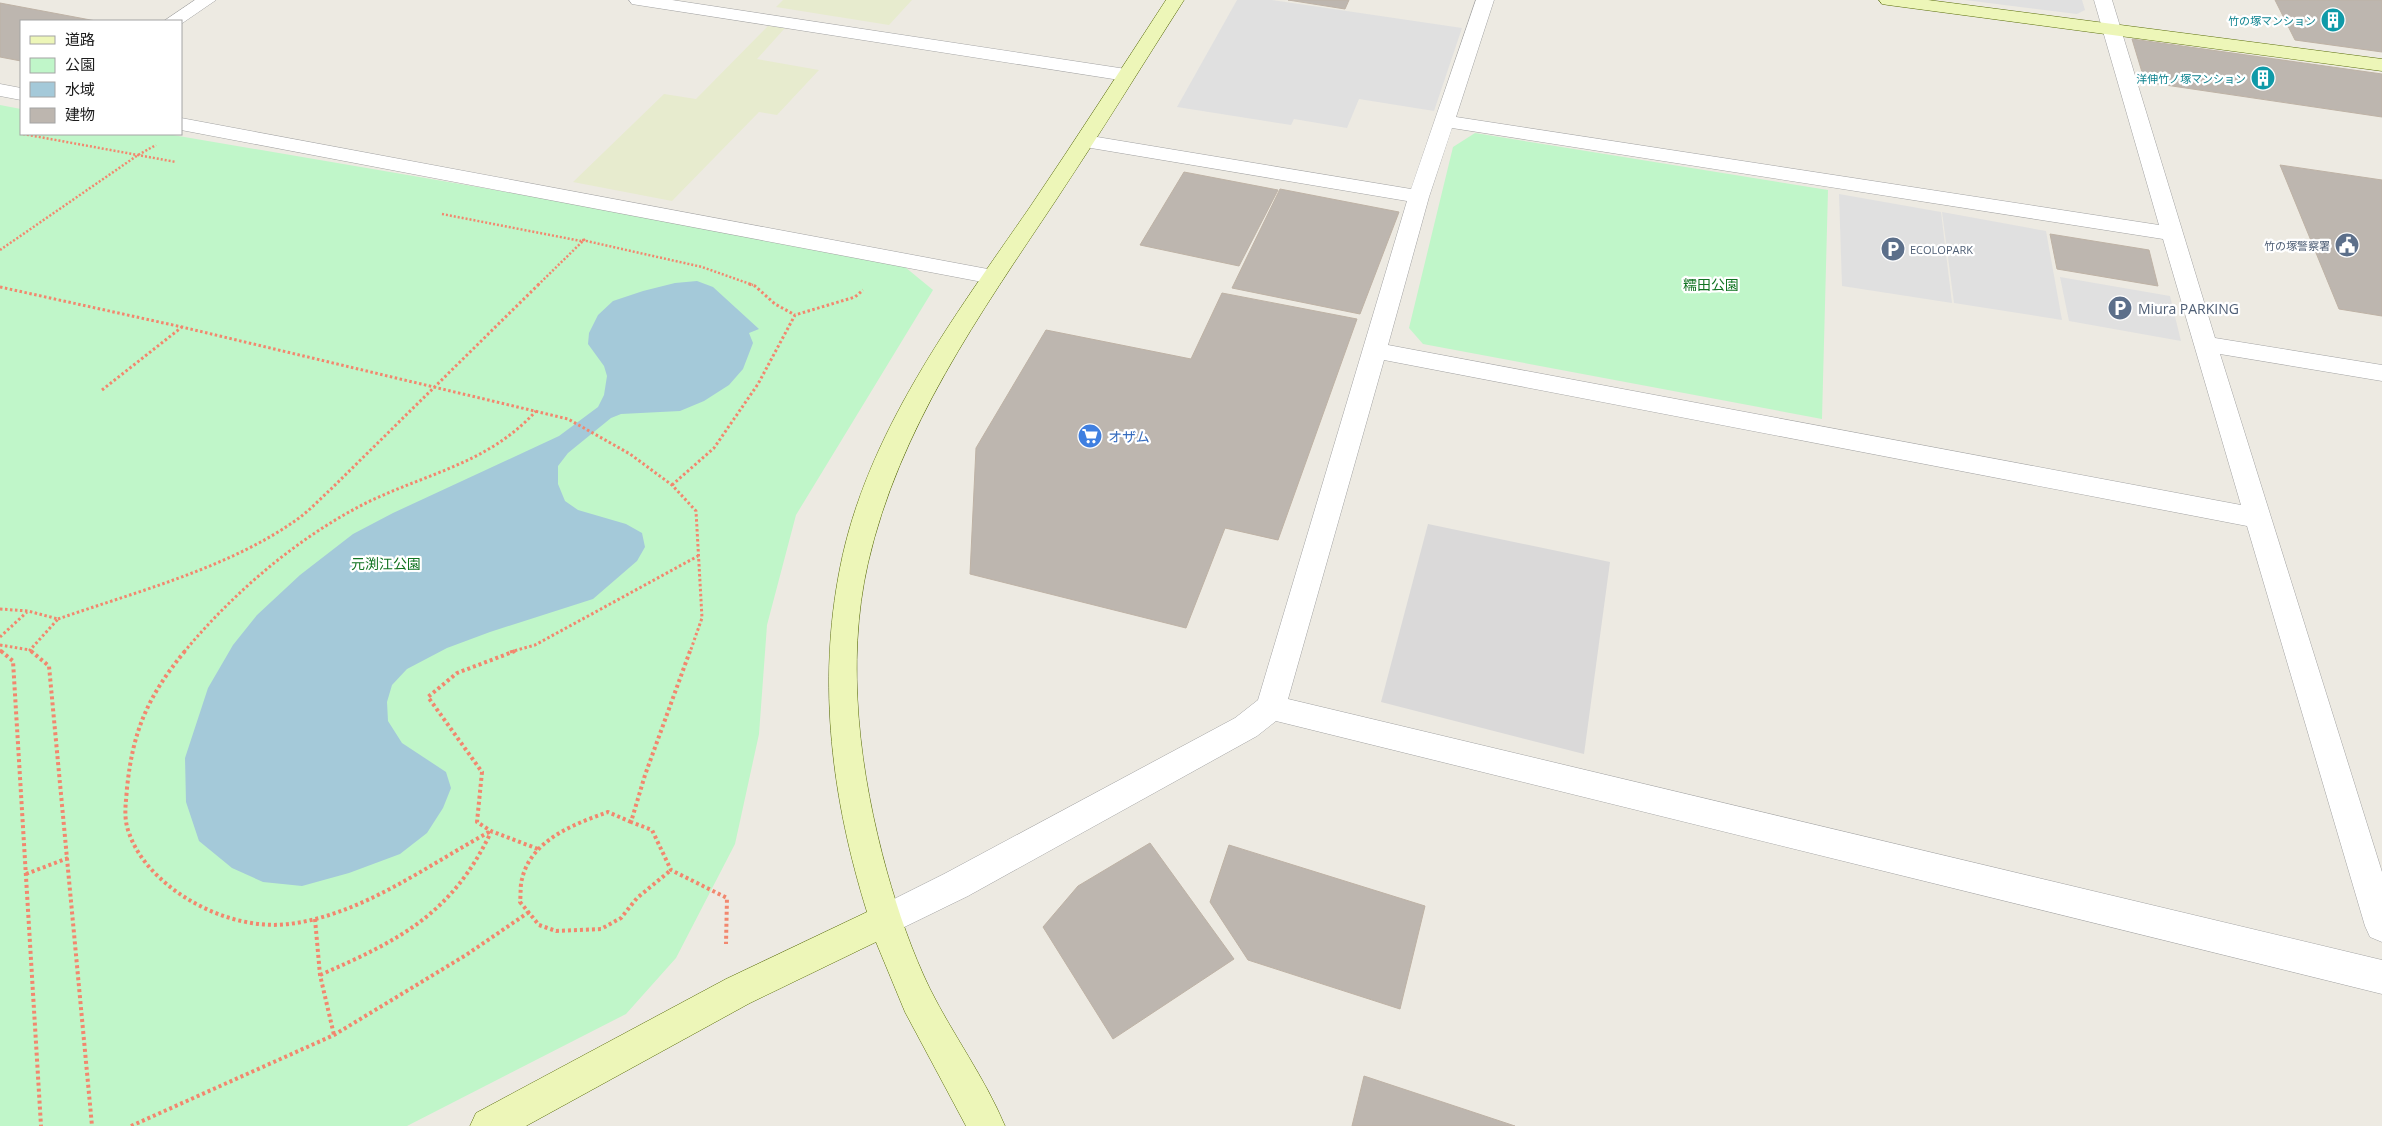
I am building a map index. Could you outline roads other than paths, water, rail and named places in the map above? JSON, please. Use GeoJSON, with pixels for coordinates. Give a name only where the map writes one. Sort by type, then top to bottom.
{"type":"FeatureCollection","features":[{"type":"Feature","properties":{"kind":"street"},"geometry":{"type":"LineString","coordinates":[[175,20],[207,0]]}},
{"type":"Feature","properties":{"kind":"street"},"geometry":{"type":"LineString","coordinates":[[638,0],[1126,75]]}},
{"type":"Feature","properties":{"kind":"street"},"geometry":{"type":"LineString","coordinates":[[986,1126],[912,990],[886,920],[858,823],[843,732],[842,651],[852,578],[868,510],[894,445],[921,391],[994,277],[1086,141],[1175,0]]}},
{"type":"Feature","properties":{"kind":"street"},"geometry":{"type":"LineString","coordinates":[[490,1126],[738,991],[956,885],[1246,727],[1271,707],[1419,197],[1485,0]]}},
{"type":"Feature","properties":{"kind":"street"},"geometry":{"type":"LineString","coordinates":[[1888,0],[2382,65]]}},
{"type":"Feature","properties":{"kind":"street"},"geometry":{"type":"LineString","coordinates":[[2103,0],[2382,926]]}},
{"type":"Feature","properties":{"kind":"street"},"geometry":{"type":"LineString","coordinates":[[0,90],[20,94]]}},
{"type":"Feature","properties":{"kind":"street"},"geometry":{"type":"LineString","coordinates":[[1445,121],[2172,234]]}},
{"type":"Feature","properties":{"kind":"street"},"geometry":{"type":"LineString","coordinates":[[182,124],[994,277]]}},
{"type":"Feature","properties":{"kind":"street"},"geometry":{"type":"LineString","coordinates":[[1086,141],[1419,197]]}},
{"type":"Feature","properties":{"kind":"street"},"geometry":{"type":"LineString","coordinates":[[2206,344],[2382,373]]}},
{"type":"Feature","properties":{"kind":"street"},"geometry":{"type":"LineString","coordinates":[[1375,350],[2259,518]]}},
{"type":"Feature","properties":{"kind":"street"},"geometry":{"type":"LineString","coordinates":[[1271,707],[2382,977]]}},
{"type":"Feature","properties":{"kind":"water"},"geometry":{"type":"Polygon","coordinates":[[[697,281],[713,287],[759,329],[749,333],[753,343],[743,369],[729,385],[704,401],[680,411],[621,414],[611,418],[568,453],[558,466],[558,484],[565,501],[578,510],[626,524],[642,533],[645,547],[637,561],[593,599],[447,648],[407,669],[392,685],[387,702],[388,721],[402,743],[446,772],[451,788],[443,808],[427,833],[400,854],[349,873],[302,886],[263,882],[232,868],[199,841],[186,802],[185,758],[208,688],[233,645],[257,615],[300,575],[353,534],[393,513],[559,436],[598,407],[604,395],[607,376],[604,366],[588,344],[589,333],[598,315],[613,301],[675,283],[697,281]]]}},
{"type":"Feature","properties":{"kind":"place","name":"竹の塚マンション"},"geometry":{"type":"Point","coordinates":[2333,20]}},
{"type":"Feature","properties":{"kind":"place","name":"洋伸竹ノ塚マンション"},"geometry":{"type":"Point","coordinates":[2263,78]}},
{"type":"Feature","properties":{"kind":"place","name":"竹の塚警察署"},"geometry":{"type":"Point","coordinates":[2347,245]}},
{"type":"Feature","properties":{"kind":"place","name":"ECOLOPARK"},"geometry":{"type":"Point","coordinates":[1893,249]}},
{"type":"Feature","properties":{"kind":"place","name":"Miura PARKING"},"geometry":{"type":"Point","coordinates":[2120,308]}},
{"type":"Feature","properties":{"kind":"place","name":"オザム"},"geometry":{"type":"Point","coordinates":[1090,436]}},
{"type":"Feature","properties":{"kind":"park label","name":"糯田公園"},"geometry":{"type":"Point","coordinates":[1711,284]}},
{"type":"Feature","properties":{"kind":"park label","name":"元渕江公園"},"geometry":{"type":"Point","coordinates":[386,563]}}]}
